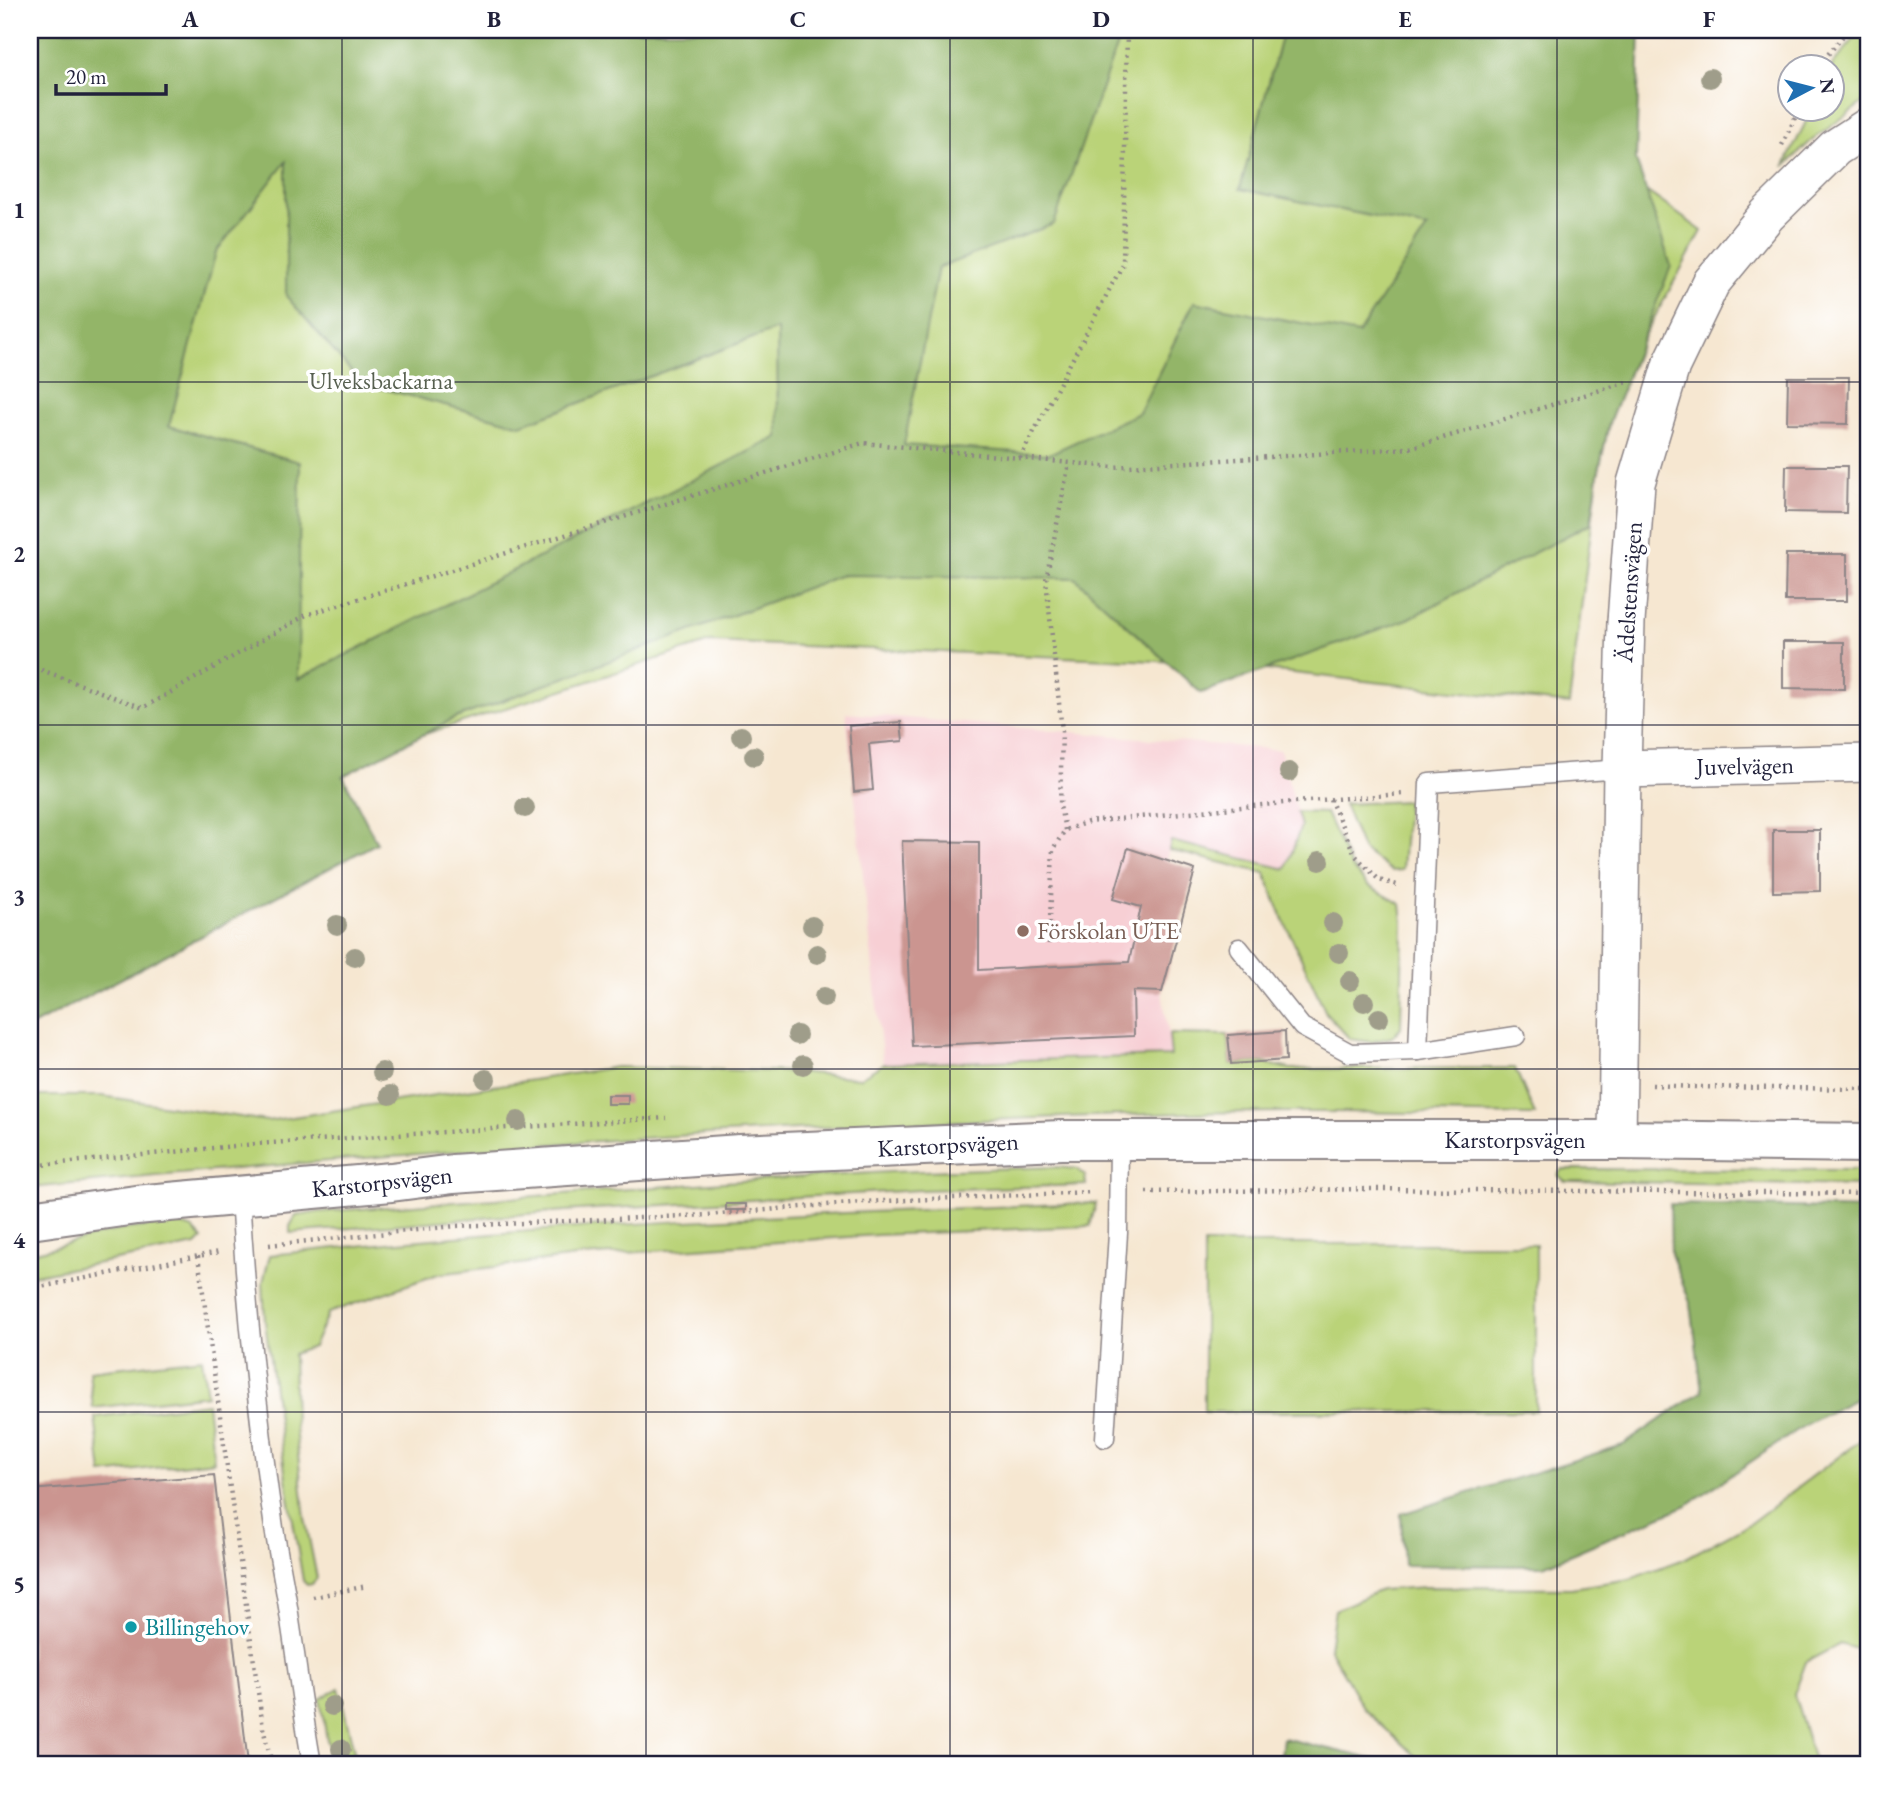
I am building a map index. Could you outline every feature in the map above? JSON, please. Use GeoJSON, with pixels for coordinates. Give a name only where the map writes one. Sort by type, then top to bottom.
{"type":"FeatureCollection","features":[{"type":"Feature","properties":{"kind":"main road","name":"Karstorpsvägen"},"geometry":{"type":"LineString","coordinates":[[30,1220],[136,1205],[453,1174],[740,1154],[1061,1140],[1869,1143]]}},
{"type":"Feature","properties":{"kind":"street","name":"Ädelstensvägen"},"geometry":{"type":"LineString","coordinates":[[1617,1140],[1626,622],[1636,483],[1671,366],[1711,284],[1767,215],[1835,148],[1869,126]]}},
{"type":"Feature","properties":{"kind":"street","name":"Juvelvägen"},"geometry":{"type":"LineString","coordinates":[[1622,769],[1869,763]]}},
{"type":"Feature","properties":{"kind":"lane"},"geometry":{"type":"LineString","coordinates":[[1418,1051],[1429,783],[1622,769]]}},
{"type":"Feature","properties":{"kind":"lane"},"geometry":{"type":"LineString","coordinates":[[1239,948],[1302,1027],[1350,1053],[1418,1051],[1516,1036]]}},
{"type":"Feature","properties":{"kind":"lane"},"geometry":{"type":"LineString","coordinates":[[1105,1438],[1118,1233],[1119,1141]]}},
{"type":"Feature","properties":{"kind":"lane"},"geometry":{"type":"LineString","coordinates":[[240,1195],[243,1248],[273,1517],[312,1764]]}},
{"type":"Feature","properties":{"kind":"path"},"geometry":{"type":"LineString","coordinates":[[1020,458],[1123,264],[1127,30]]}},
{"type":"Feature","properties":{"kind":"path"},"geometry":{"type":"LineString","coordinates":[[1830,52],[1848,30]]}},
{"type":"Feature","properties":{"kind":"path"},"geometry":{"type":"LineString","coordinates":[[1777,156],[1793,122]]}},
{"type":"Feature","properties":{"kind":"path"},"geometry":{"type":"LineString","coordinates":[[30,663],[31,666],[143,708],[306,615],[863,443],[1113,467],[1410,449],[1634,381]]}},
{"type":"Feature","properties":{"kind":"path"},"geometry":{"type":"LineString","coordinates":[[1065,830],[1060,806],[1062,731],[1046,580],[1069,463]]}},
{"type":"Feature","properties":{"kind":"path"},"geometry":{"type":"LineString","coordinates":[[1049,944],[1053,849],[1065,830],[1088,822],[1429,792]]}},
{"type":"Feature","properties":{"kind":"path"},"geometry":{"type":"LineString","coordinates":[[1330,799],[1355,855],[1379,880],[1425,892]]}},
{"type":"Feature","properties":{"kind":"path"},"geometry":{"type":"LineString","coordinates":[[1619,1084],[1869,1089]]}},
{"type":"Feature","properties":{"kind":"path"},"geometry":{"type":"LineString","coordinates":[[30,1166],[255,1143],[675,1118]]}},
{"type":"Feature","properties":{"kind":"path"},"geometry":{"type":"LineString","coordinates":[[30,1289],[243,1248],[340,1237],[456,1227],[707,1215],[862,1202],[1118,1191],[1388,1189],[1869,1194]]}},
{"type":"Feature","properties":{"kind":"path"},"geometry":{"type":"LineString","coordinates":[[198,1256],[263,1728],[272,1764]]}},
{"type":"Feature","properties":{"kind":"path"},"geometry":{"type":"LineString","coordinates":[[935,1755],[938,1764]]}},
{"type":"Feature","properties":{"kind":"shaded area","name":"Förskolan UTE"},"geometry":{"type":"Polygon","coordinates":[[[846,713],[1280,750],[1301,826],[1286,869],[1171,842],[1166,860],[1195,870],[1162,992],[1172,1056],[883,1064],[846,713]]]}},
{"type":"Feature","properties":{"kind":"green space","name":"Ulveksbackarna"},"geometry":{"type":"Polygon","coordinates":[[[30,30],[1491,30],[1575,140],[1702,231],[1644,336],[1609,423],[1598,475],[1569,704],[1204,663],[710,642],[379,749],[60,912],[30,30]]]}},
{"type":"Feature","properties":{"kind":"green space","name":"Ulveksbackarna"},"geometry":{"type":"Polygon","coordinates":[[[30,30],[1122,30],[1054,224],[938,268],[904,445],[1049,454],[1139,413],[1194,302],[1358,334],[1427,228],[1240,189],[1283,30],[1640,30],[1636,160],[1671,266],[1609,423],[1591,523],[1408,619],[1201,693],[1075,578],[842,575],[453,719],[343,776],[377,843],[30,1027],[30,30]],[[286,162],[216,252],[169,426],[300,462],[298,679],[778,437],[777,329],[521,425],[361,383],[286,296],[286,162]]]}},
{"type":"Feature","properties":{"kind":"green space"},"geometry":{"type":"Polygon","coordinates":[[[1861,30],[1869,30],[1869,98],[1846,115],[1846,52],[1843,52],[1861,30]]]}},
{"type":"Feature","properties":{"kind":"green space"},"geometry":{"type":"Polygon","coordinates":[[[1806,122],[1837,122],[1810,142],[1784,167],[1806,122]]]}},
{"type":"Feature","properties":{"kind":"green space"},"geometry":{"type":"Polygon","coordinates":[[[1407,801],[1402,870],[1391,871],[1362,849],[1344,804],[1407,801]]]}},
{"type":"Feature","properties":{"kind":"green space"},"geometry":{"type":"Polygon","coordinates":[[[1297,812],[1326,813],[1351,867],[1367,885],[1401,904],[1401,1027],[1392,1037],[1371,1042],[1350,1039],[1326,1013],[1265,873],[1169,850],[1171,841],[1286,869],[1301,826],[1297,812]]]}},
{"type":"Feature","properties":{"kind":"green space"},"geometry":{"type":"Polygon","coordinates":[[[1169,1034],[1228,1035],[1231,1064],[1259,1062],[1290,1069],[1515,1068],[1535,1115],[1203,1113],[874,1125],[452,1151],[30,1188],[30,1096],[102,1096],[267,1121],[616,1067],[800,1072],[860,1078],[883,1064],[1171,1056],[1169,1034]]]}},
{"type":"Feature","properties":{"kind":"green space"},"geometry":{"type":"Polygon","coordinates":[[[1056,1167],[1077,1169],[1085,1176],[1086,1185],[920,1190],[578,1210],[290,1233],[290,1226],[296,1216],[319,1212],[724,1182],[889,1172],[1056,1167]]]}},
{"type":"Feature","properties":{"kind":"green space"},"geometry":{"type":"Polygon","coordinates":[[[1562,1169],[1869,1170],[1869,1186],[1565,1181],[1558,1175],[1562,1169]]]}},
{"type":"Feature","properties":{"kind":"green space"},"geometry":{"type":"Polygon","coordinates":[[[1096,1203],[1090,1226],[877,1235],[584,1256],[438,1274],[328,1313],[313,1347],[293,1354],[295,1427],[305,1518],[317,1578],[312,1584],[307,1585],[303,1581],[265,1322],[263,1282],[270,1255],[579,1228],[1096,1203]]]}},
{"type":"Feature","properties":{"kind":"green space"},"geometry":{"type":"Polygon","coordinates":[[[1670,1204],[1869,1209],[1869,1392],[1808,1423],[1687,1505],[1543,1566],[1404,1565],[1401,1514],[1623,1445],[1702,1391],[1691,1304],[1671,1254],[1670,1204]]]}},
{"type":"Feature","properties":{"kind":"green space"},"geometry":{"type":"Polygon","coordinates":[[[179,1224],[193,1229],[202,1239],[196,1245],[30,1276],[30,1253],[118,1230],[179,1224]]]}},
{"type":"Feature","properties":{"kind":"green space"},"geometry":{"type":"Polygon","coordinates":[[[1204,1244],[1536,1244],[1536,1411],[1204,1412],[1204,1244]]]}},
{"type":"Feature","properties":{"kind":"green space"},"geometry":{"type":"Polygon","coordinates":[[[202,1358],[207,1395],[93,1408],[89,1371],[202,1358]]]}},
{"type":"Feature","properties":{"kind":"green space"},"geometry":{"type":"Polygon","coordinates":[[[207,1403],[214,1461],[102,1474],[95,1417],[207,1403]]]}},
{"type":"Feature","properties":{"kind":"green space"},"geometry":{"type":"Polygon","coordinates":[[[1869,1434],[1869,1653],[1840,1644],[1806,1662],[1794,1695],[1815,1764],[1424,1764],[1364,1709],[1329,1648],[1335,1610],[1381,1590],[1426,1587],[1571,1588],[1630,1579],[1686,1558],[1749,1524],[1869,1434]]]}},
{"type":"Feature","properties":{"kind":"green space"},"geometry":{"type":"Polygon","coordinates":[[[339,1688],[357,1764],[334,1764],[327,1740],[320,1699],[339,1688]]]}},
{"type":"Feature","properties":{"kind":"green space"},"geometry":{"type":"Polygon","coordinates":[[[1283,1738],[1392,1764],[1280,1764],[1283,1738]]]}},
{"type":"Feature","properties":{"kind":"building"},"geometry":{"type":"Polygon","coordinates":[[[1788,377],[1849,377],[1848,424],[1787,423],[1788,377]]]}},
{"type":"Feature","properties":{"kind":"building"},"geometry":{"type":"Polygon","coordinates":[[[1786,466],[1847,466],[1846,513],[1785,512],[1786,466]]]}},
{"type":"Feature","properties":{"kind":"building"},"geometry":{"type":"Polygon","coordinates":[[[1786,554],[1847,554],[1847,601],[1785,601],[1786,554]]]}},
{"type":"Feature","properties":{"kind":"building"},"geometry":{"type":"Polygon","coordinates":[[[1783,642],[1844,642],[1844,689],[1783,688],[1783,642]]]}},
{"type":"Feature","properties":{"kind":"building"},"geometry":{"type":"Polygon","coordinates":[[[901,722],[903,741],[869,744],[873,790],[854,792],[849,726],[901,722]]]}},
{"type":"Feature","properties":{"kind":"building"},"geometry":{"type":"Polygon","coordinates":[[[1773,830],[1820,830],[1820,891],[1773,892],[1773,830]]]}},
{"type":"Feature","properties":{"kind":"building"},"geometry":{"type":"Polygon","coordinates":[[[1864,830],[1869,830],[1869,891],[1865,891],[1864,830]]]}},
{"type":"Feature","properties":{"kind":"building"},"geometry":{"type":"Polygon","coordinates":[[[902,841],[979,842],[979,970],[1129,962],[1141,907],[1113,899],[1128,848],[1195,870],[1162,992],[1133,991],[1134,1036],[912,1046],[902,841]]]}},
{"type":"Feature","properties":{"kind":"building"},"geometry":{"type":"Polygon","coordinates":[[[1285,1031],[1286,1060],[1231,1064],[1228,1035],[1285,1031]]]}},
{"type":"Feature","properties":{"kind":"building"},"geometry":{"type":"Polygon","coordinates":[[[607,1095],[628,1095],[628,1104],[607,1104],[607,1095]]]}},
{"type":"Feature","properties":{"kind":"building"},"geometry":{"type":"Polygon","coordinates":[[[726,1204],[746,1204],[746,1210],[726,1210],[726,1204]]]}},
{"type":"Feature","properties":{"kind":"building","name":"Billingehov"},"geometry":{"type":"Polygon","coordinates":[[[214,1475],[248,1764],[30,1764],[30,1490],[214,1475]]]}},
{"type":"Feature","properties":{"kind":"place","name":"Förskolan UTE"},"geometry":{"type":"Point","coordinates":[1023,931]}},
{"type":"Feature","properties":{"kind":"place","name":"Billingehov"},"geometry":{"type":"Point","coordinates":[131,1627]}}]}
